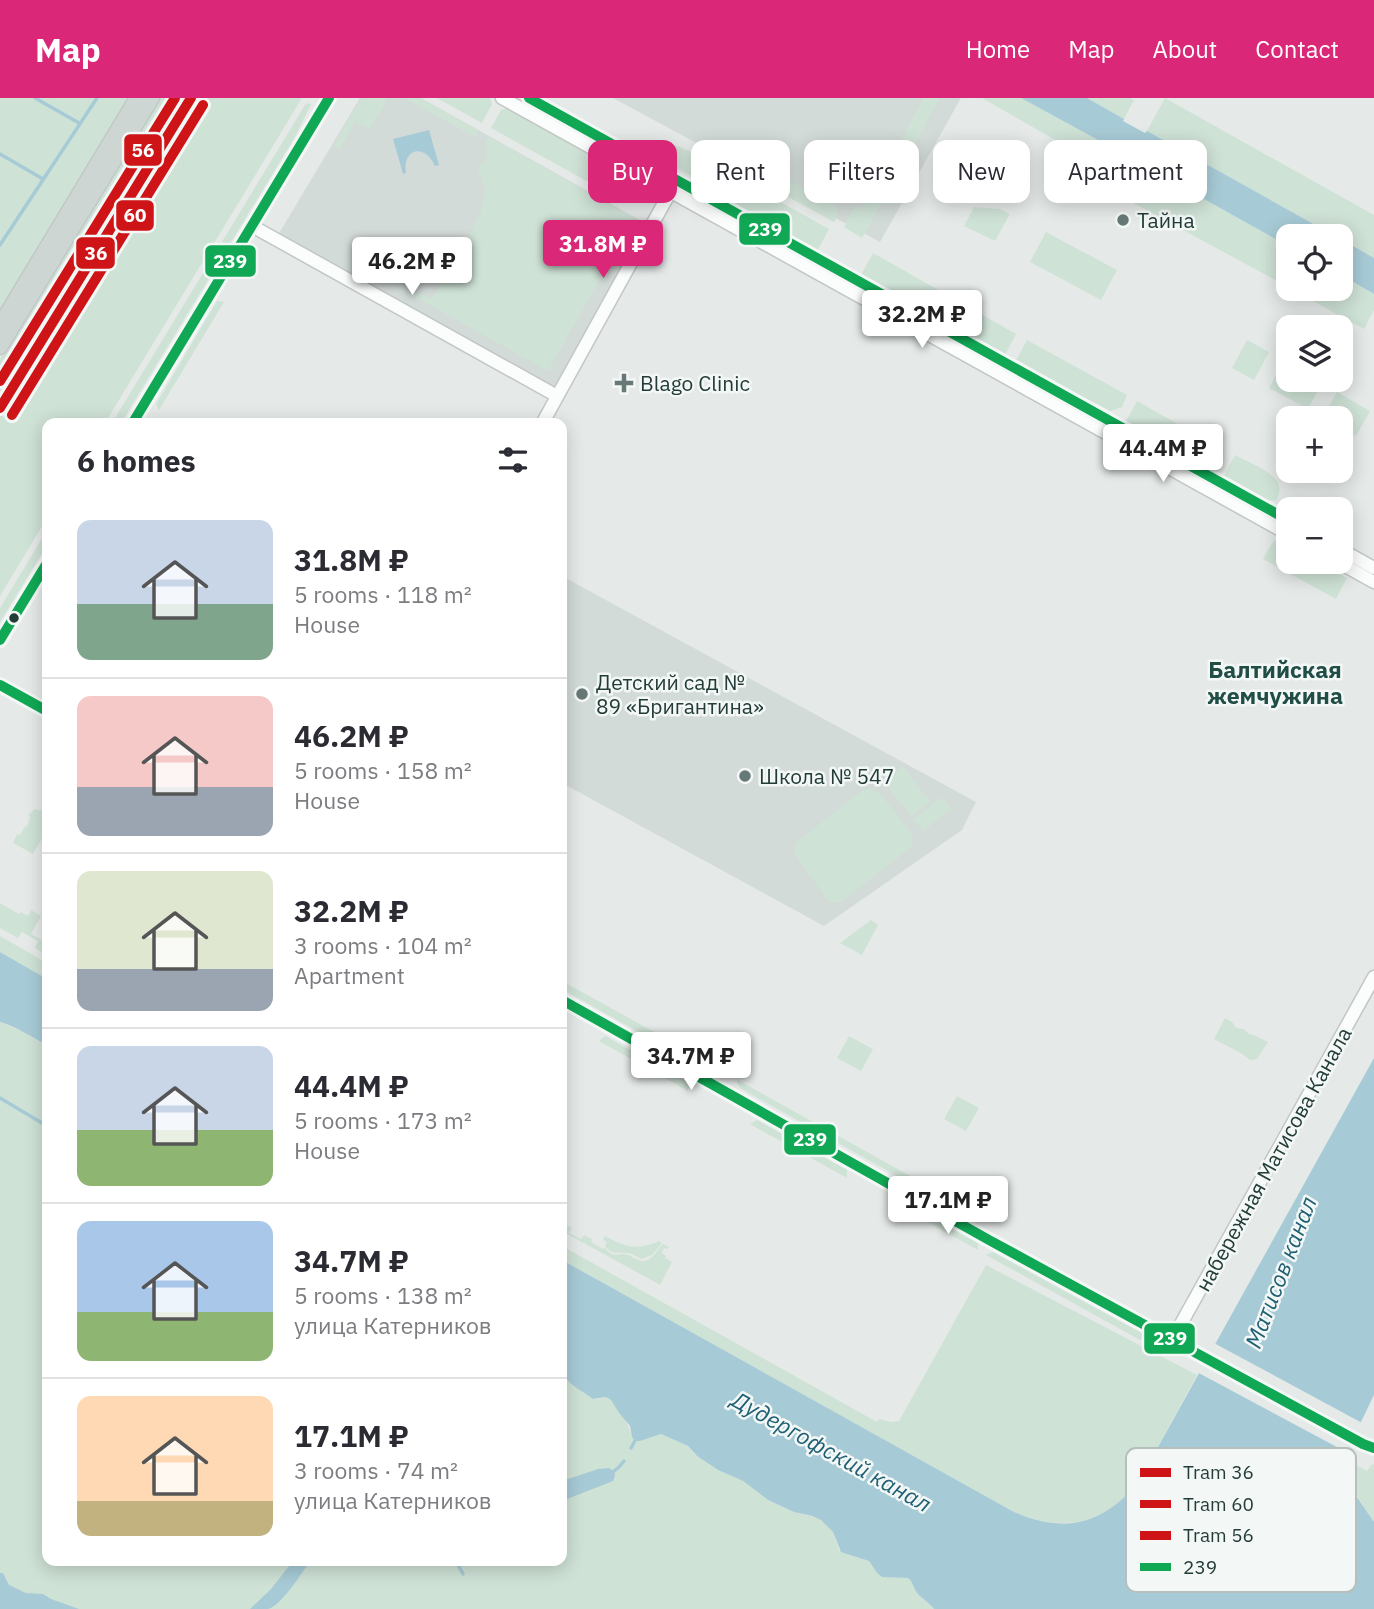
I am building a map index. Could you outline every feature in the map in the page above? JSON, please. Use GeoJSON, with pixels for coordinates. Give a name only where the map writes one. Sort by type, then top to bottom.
{"type":"FeatureCollection","features":[{"type":"Feature","properties":{"kind":"main road"},"geometry":{"type":"LineString","coordinates":[[0,325],[137,98]]}},
{"type":"Feature","properties":{"kind":"main road"},"geometry":{"type":"LineString","coordinates":[[0,347],[152,98]]}},
{"type":"Feature","properties":{"kind":"street"},"geometry":{"type":"LineString","coordinates":[[136,418],[329,98]]}},
{"type":"Feature","properties":{"kind":"street"},"geometry":{"type":"LineString","coordinates":[[502,98],[588,142]]}},
{"type":"Feature","properties":{"kind":"street"},"geometry":{"type":"LineString","coordinates":[[529,98],[598,140]]}},
{"type":"Feature","properties":{"kind":"street"},"geometry":{"type":"LineString","coordinates":[[677,188],[1276,513]]}},
{"type":"Feature","properties":{"kind":"street"},"geometry":{"type":"LineString","coordinates":[[677,188],[1276,527]]}},
{"type":"Feature","properties":{"kind":"street"},"geometry":{"type":"LineString","coordinates":[[545,418],[665,203]]}},
{"type":"Feature","properties":{"kind":"street"},"geometry":{"type":"LineString","coordinates":[[252,226],[557,396]]}},
{"type":"Feature","properties":{"kind":"street"},"geometry":{"type":"LineString","coordinates":[[1353,557],[1374,568]]}},
{"type":"Feature","properties":{"kind":"street"},"geometry":{"type":"LineString","coordinates":[[1353,570],[1374,582]]}},
{"type":"Feature","properties":{"kind":"street"},"geometry":{"type":"LineString","coordinates":[[0,640],[42,571]]}},
{"type":"Feature","properties":{"kind":"street"},"geometry":{"type":"LineString","coordinates":[[0,685],[42,708]]}},
{"type":"Feature","properties":{"kind":"street","name":"набережная Матисова Канала"},"geometry":{"type":"LineString","coordinates":[[1172,1340],[1374,978]]}},
{"type":"Feature","properties":{"kind":"street"},"geometry":{"type":"LineString","coordinates":[[567,1003],[996,1244],[1368,1446]]}},
{"type":"Feature","properties":{"kind":"shaded area"},"geometry":{"type":"Polygon","coordinates":[[[360,98],[421,98],[588,191],[588,203],[609,203],[645,223],[554,389],[278,235],[360,98]]]}},
{"type":"Feature","properties":{"kind":"shaded area"},"geometry":{"type":"Polygon","coordinates":[[[613,98],[961,98],[937,140],[933,140],[933,148],[919,173],[919,140],[804,140],[804,201],[790,193],[790,140],[691,140],[613,98]]]}},
{"type":"Feature","properties":{"kind":"shaded area"},"geometry":{"type":"Polygon","coordinates":[[[808,203],[902,203],[880,242],[808,203]]]}},
{"type":"Feature","properties":{"kind":"shaded area","name":"Школа № 547"},"geometry":{"type":"Polygon","coordinates":[[[567,579],[976,802],[962,830],[824,926],[567,786],[567,579]]]}},
{"type":"Feature","properties":{"kind":"green space"},"geometry":{"type":"Polygon","coordinates":[[[0,98],[128,98],[95,159],[0,315],[0,98]]]}},
{"type":"Feature","properties":{"kind":"green space"},"geometry":{"type":"Polygon","coordinates":[[[159,98],[181,98],[0,392],[0,359],[159,98]]]}},
{"type":"Feature","properties":{"kind":"green space"},"geometry":{"type":"Polygon","coordinates":[[[196,98],[302,98],[108,418],[42,418],[42,526],[0,596],[0,416],[196,98]]]}},
{"type":"Feature","properties":{"kind":"green space"},"geometry":{"type":"Polygon","coordinates":[[[362,98],[385,98],[386,102],[370,129],[355,121],[340,149],[333,146],[362,98]]]}},
{"type":"Feature","properties":{"kind":"green space"},"geometry":{"type":"Polygon","coordinates":[[[404,98],[420,98],[479,131],[473,136],[404,98]]]}},
{"type":"Feature","properties":{"kind":"green space"},"geometry":{"type":"Polygon","coordinates":[[[437,98],[490,98],[492,104],[482,123],[437,98]]]}},
{"type":"Feature","properties":{"kind":"green space"},"geometry":{"type":"Polygon","coordinates":[[[924,98],[940,98],[917,140],[901,140],[924,98]]]}},
{"type":"Feature","properties":{"kind":"green space"},"geometry":{"type":"Polygon","coordinates":[[[982,98],[1021,98],[1098,140],[1055,140],[982,98]]]}},
{"type":"Feature","properties":{"kind":"green space"},"geometry":{"type":"Polygon","coordinates":[[[1087,98],[1130,98],[1134,100],[1124,119],[1087,98]]]}},
{"type":"Feature","properties":{"kind":"green space"},"geometry":{"type":"Polygon","coordinates":[[[1165,98],[1374,215],[1374,258],[1353,246],[1353,224],[1314,224],[1207,165],[1207,140],[1163,140],[1147,131],[1165,98]]]}},
{"type":"Feature","properties":{"kind":"green space"},"geometry":{"type":"Polygon","coordinates":[[[311,104],[295,137],[124,418],[115,418],[305,105],[311,104]]]}},
{"type":"Feature","properties":{"kind":"green space"},"geometry":{"type":"Polygon","coordinates":[[[507,108],[588,153],[588,182],[491,128],[501,110],[507,108]]]}},
{"type":"Feature","properties":{"kind":"green space"},"geometry":{"type":"Polygon","coordinates":[[[488,136],[588,192],[588,203],[607,203],[634,218],[548,371],[410,294],[419,293],[432,299],[481,212],[485,190],[478,168],[486,157],[485,144],[488,136]]]}},
{"type":"Feature","properties":{"kind":"green space"},"geometry":{"type":"Polygon","coordinates":[[[677,146],[691,152],[691,176],[677,168],[677,146]]]}},
{"type":"Feature","properties":{"kind":"green space"},"geometry":{"type":"Polygon","coordinates":[[[790,181],[804,188],[804,203],[833,204],[837,213],[834,222],[790,198],[790,181]]]}},
{"type":"Feature","properties":{"kind":"green space"},"geometry":{"type":"Polygon","coordinates":[[[1207,201],[1276,239],[1276,280],[1133,203],[1207,203],[1207,201]]]}},
{"type":"Feature","properties":{"kind":"green space"},"geometry":{"type":"Polygon","coordinates":[[[730,203],[782,203],[829,229],[817,251],[730,203]]]}},
{"type":"Feature","properties":{"kind":"green space"},"geometry":{"type":"Polygon","coordinates":[[[866,203],[882,203],[862,238],[844,227],[856,205],[863,209],[866,203]]]}},
{"type":"Feature","properties":{"kind":"green space"},"geometry":{"type":"Polygon","coordinates":[[[974,207],[1000,209],[1010,214],[995,241],[964,226],[974,207]]]}},
{"type":"Feature","properties":{"kind":"green space"},"geometry":{"type":"Polygon","coordinates":[[[1046,232],[1117,270],[1101,300],[1030,262],[1046,232]]]}},
{"type":"Feature","properties":{"kind":"green space"},"geometry":{"type":"Polygon","coordinates":[[[873,253],[1016,334],[1004,357],[861,275],[873,253]]]}},
{"type":"Feature","properties":{"kind":"green space"},"geometry":{"type":"Polygon","coordinates":[[[1353,282],[1374,294],[1374,310],[1364,329],[1353,323],[1353,315],[1338,315],[1313,301],[1353,301],[1353,282]]]}},
{"type":"Feature","properties":{"kind":"green space"},"geometry":{"type":"Polygon","coordinates":[[[217,301],[224,302],[159,410],[156,404],[217,301]]]}},
{"type":"Feature","properties":{"kind":"green space"},"geometry":{"type":"Polygon","coordinates":[[[1027,340],[1127,395],[1122,407],[1111,411],[1015,362],[1027,340]]]}},
{"type":"Feature","properties":{"kind":"green space"},"geometry":{"type":"Polygon","coordinates":[[[1247,340],[1269,352],[1254,380],[1232,368],[1247,340]]]}},
{"type":"Feature","properties":{"kind":"green space"},"geometry":{"type":"Polygon","coordinates":[[[1276,376],[1276,392],[1269,388],[1276,376]]]}},
{"type":"Feature","properties":{"kind":"green space"},"geometry":{"type":"Polygon","coordinates":[[[1276,392],[1317,392],[1310,406],[1302,406],[1276,392]]]}},
{"type":"Feature","properties":{"kind":"green space"},"geometry":{"type":"Polygon","coordinates":[[[1337,392],[1370,411],[1356,436],[1353,434],[1353,406],[1329,406],[1337,392]]]}},
{"type":"Feature","properties":{"kind":"green space"},"geometry":{"type":"Polygon","coordinates":[[[1137,401],[1224,450],[1212,472],[1125,423],[1137,401]]]}},
{"type":"Feature","properties":{"kind":"green space"},"geometry":{"type":"Polygon","coordinates":[[[1235,455],[1268,472],[1279,485],[1279,492],[1276,500],[1269,500],[1223,478],[1235,455]]]}},
{"type":"Feature","properties":{"kind":"green space"},"geometry":{"type":"Polygon","coordinates":[[[42,538],[42,553],[0,622],[0,608],[42,538]]]}},
{"type":"Feature","properties":{"kind":"green space"},"geometry":{"type":"Polygon","coordinates":[[[1276,540],[1276,566],[1263,559],[1276,540]]]}},
{"type":"Feature","properties":{"kind":"green space"},"geometry":{"type":"Polygon","coordinates":[[[1290,574],[1340,574],[1347,578],[1336,599],[1290,574]]]}},
{"type":"Feature","properties":{"kind":"green space"},"geometry":{"type":"Polygon","coordinates":[[[903,766],[930,802],[911,816],[884,781],[903,766]]]}},
{"type":"Feature","properties":{"kind":"green space"},"geometry":{"type":"Polygon","coordinates":[[[870,789],[880,794],[911,833],[912,844],[842,901],[829,902],[794,850],[797,842],[863,790],[870,789]]]}},
{"type":"Feature","properties":{"kind":"green space"},"geometry":{"type":"Polygon","coordinates":[[[942,797],[951,809],[923,831],[913,819],[942,797]]]}},
{"type":"Feature","properties":{"kind":"green space"},"geometry":{"type":"Polygon","coordinates":[[[35,809],[42,811],[42,839],[33,854],[13,843],[17,834],[20,835],[25,826],[27,827],[30,817],[28,815],[35,809]]]}},
{"type":"Feature","properties":{"kind":"green space"},"geometry":{"type":"Polygon","coordinates":[[[0,903],[19,914],[21,912],[28,916],[31,910],[41,916],[31,934],[42,940],[42,952],[35,948],[38,941],[22,932],[18,938],[0,928],[0,903]]]}},
{"type":"Feature","properties":{"kind":"green space"},"geometry":{"type":"Polygon","coordinates":[[[871,920],[878,925],[862,955],[840,943],[871,920]]]}},
{"type":"Feature","properties":{"kind":"green space"},"geometry":{"type":"Polygon","coordinates":[[[0,936],[42,960],[42,976],[0,952],[0,936]]]}},
{"type":"Feature","properties":{"kind":"green space"},"geometry":{"type":"Polygon","coordinates":[[[567,984],[705,1060],[701,1067],[567,992],[567,984]]]}},
{"type":"Feature","properties":{"kind":"green space"},"geometry":{"type":"Polygon","coordinates":[[[1225,1018],[1236,1028],[1244,1029],[1268,1042],[1257,1059],[1250,1060],[1214,1039],[1225,1018]]]}},
{"type":"Feature","properties":{"kind":"green space"},"geometry":{"type":"Polygon","coordinates":[[[0,1022],[42,1042],[42,1566],[567,1566],[567,1378],[592,1398],[606,1397],[610,1400],[622,1415],[632,1437],[640,1441],[661,1434],[688,1446],[694,1454],[718,1470],[743,1481],[768,1500],[794,1512],[817,1518],[833,1532],[839,1550],[869,1561],[877,1573],[885,1577],[908,1578],[917,1593],[934,1609],[0,1609],[0,1022]]]}},
{"type":"Feature","properties":{"kind":"green space"},"geometry":{"type":"Polygon","coordinates":[[[605,1036],[691,1084],[688,1091],[599,1041],[605,1036]]]}},
{"type":"Feature","properties":{"kind":"green space"},"geometry":{"type":"Polygon","coordinates":[[[849,1036],[873,1049],[861,1071],[837,1058],[849,1036]]]}},
{"type":"Feature","properties":{"kind":"green space"},"geometry":{"type":"Polygon","coordinates":[[[738,1080],[982,1216],[975,1220],[740,1088],[738,1080]]]}},
{"type":"Feature","properties":{"kind":"green space"},"geometry":{"type":"Polygon","coordinates":[[[957,1096],[979,1108],[966,1131],[944,1119],[957,1096]]]}},
{"type":"Feature","properties":{"kind":"green space"},"geometry":{"type":"Polygon","coordinates":[[[757,1120],[847,1170],[847,1178],[750,1124],[757,1120]]]}},
{"type":"Feature","properties":{"kind":"green space"},"geometry":{"type":"Polygon","coordinates":[[[898,1199],[978,1243],[978,1250],[893,1203],[898,1199]]]}},
{"type":"Feature","properties":{"kind":"green space"},"geometry":{"type":"Polygon","coordinates":[[[567,1226],[572,1228],[569,1233],[581,1239],[584,1235],[612,1254],[627,1254],[641,1261],[652,1257],[663,1244],[669,1247],[664,1248],[662,1253],[672,1262],[660,1285],[567,1234],[567,1226]]]}},
{"type":"Feature","properties":{"kind":"green space"},"geometry":{"type":"Polygon","coordinates":[[[605,1236],[637,1247],[659,1241],[662,1243],[652,1255],[642,1259],[610,1251],[605,1246],[607,1242],[603,1240],[605,1236]]]}},
{"type":"Feature","properties":{"kind":"green space"},"geometry":{"type":"Polygon","coordinates":[[[567,1249],[877,1422],[879,1419],[899,1421],[986,1265],[1197,1375],[1158,1448],[1126,1448],[1126,1497],[1112,1508],[1082,1521],[1065,1523],[1048,1522],[1014,1512],[567,1263],[567,1249]]]}},
{"type":"Feature","properties":{"kind":"green space"},"geometry":{"type":"Polygon","coordinates":[[[993,1252],[1147,1336],[1140,1340],[986,1255],[993,1252]]]}},
{"type":"Feature","properties":{"kind":"green space"},"geometry":{"type":"Polygon","coordinates":[[[1356,1465],[1367,1471],[1374,1465],[1374,1522],[1356,1494],[1356,1465]]]}},
{"type":"Feature","properties":{"kind":"water"},"geometry":{"type":"Polygon","coordinates":[[[1021,98],[1087,98],[1124,119],[1123,121],[1163,140],[1098,140],[1021,98]]]}},
{"type":"Feature","properties":{"kind":"water"},"geometry":{"type":"Polygon","coordinates":[[[429,130],[439,165],[435,166],[426,154],[415,152],[407,158],[406,173],[403,174],[393,139],[429,130]]]}},
{"type":"Feature","properties":{"kind":"water"},"geometry":{"type":"Polygon","coordinates":[[[1207,165],[1314,224],[1276,224],[1276,239],[1207,201],[1207,165]]]}},
{"type":"Feature","properties":{"kind":"water"},"geometry":{"type":"Polygon","coordinates":[[[1353,246],[1374,258],[1374,294],[1353,282],[1353,246]]]}},
{"type":"Feature","properties":{"kind":"water"},"geometry":{"type":"Polygon","coordinates":[[[0,952],[42,976],[42,1042],[0,1022],[0,952]]]}},
{"type":"Feature","properties":{"kind":"water","name":"Дудергофский канал"},"geometry":{"type":"Polygon","coordinates":[[[1374,1058],[1374,1395],[1348,1448],[1157,1448],[1374,1058]]]}},
{"type":"Feature","properties":{"kind":"water","name":"Дудергофский канал"},"geometry":{"type":"Polygon","coordinates":[[[567,1263],[1014,1512],[1049,1523],[1081,1522],[1110,1508],[1126,1495],[1126,1592],[1356,1592],[1356,1496],[1374,1522],[1374,1609],[934,1609],[917,1593],[908,1578],[882,1577],[869,1561],[841,1552],[833,1532],[821,1520],[768,1500],[743,1481],[718,1470],[697,1456],[688,1446],[661,1434],[635,1441],[630,1426],[611,1400],[606,1397],[593,1399],[574,1386],[567,1379],[567,1263]]]}},
{"type":"Feature","properties":{"kind":"water"},"geometry":{"type":"Polygon","coordinates":[[[609,1468],[614,1471],[613,1481],[567,1499],[567,1479],[609,1468]]]}},
{"type":"Feature","properties":{"kind":"water"},"geometry":{"type":"Polygon","coordinates":[[[289,1566],[307,1566],[285,1596],[273,1607],[250,1609],[289,1566]]]}},
{"type":"Feature","properties":{"kind":"water"},"geometry":{"type":"Polygon","coordinates":[[[0,1573],[3,1573],[9,1585],[26,1593],[43,1594],[79,1609],[0,1609],[0,1573]]]}},
{"type":"Feature","properties":{"kind":"pier"},"geometry":{"type":"Polygon","coordinates":[[[1212,1342],[1364,1424],[1353,1448],[1339,1448],[1195,1371],[1212,1342]]]}},
{"type":"Feature","properties":{"kind":"waterway"},"geometry":{"type":"LineString","coordinates":[[35,98],[79,123]]}},
{"type":"Feature","properties":{"kind":"waterway"},"geometry":{"type":"LineString","coordinates":[[0,245],[97,98]]}},
{"type":"Feature","properties":{"kind":"waterway"},"geometry":{"type":"LineString","coordinates":[[0,154],[43,179]]}},
{"type":"Feature","properties":{"kind":"waterway"},"geometry":{"type":"LineString","coordinates":[[0,1098],[42,1123]]}},
{"type":"Feature","properties":{"kind":"waterway"},"geometry":{"type":"LineString","coordinates":[[631,1448],[637,1437]]}},
{"type":"Feature","properties":{"kind":"waterway"},"geometry":{"type":"LineString","coordinates":[[613,1472],[624,1461]]}},
{"type":"Feature","properties":{"kind":"waterway"},"geometry":{"type":"LineString","coordinates":[[459,1566],[463,1574]]}},
{"type":"Feature","properties":{"kind":"tram line","name":"56"},"geometry":{"type":"LineString","coordinates":[[0,381],[175,98]]}},
{"type":"Feature","properties":{"kind":"tram line","name":"36"},"geometry":{"type":"LineString","coordinates":[[0,408],[191,98]]}},
{"type":"Feature","properties":{"kind":"tram line","name":"60"},"geometry":{"type":"LineString","coordinates":[[12,415],[203,105]]}},
{"type":"Feature","properties":{"kind":"transit line","name":"239"},"geometry":{"type":"LineString","coordinates":[[136,418],[329,98]]}},
{"type":"Feature","properties":{"kind":"transit line","name":"239"},"geometry":{"type":"LineString","coordinates":[[529,98],[1276,513]]}},
{"type":"Feature","properties":{"kind":"transit line","name":"239"},"geometry":{"type":"LineString","coordinates":[[0,640],[42,571]]}},
{"type":"Feature","properties":{"kind":"transit line","name":"239"},"geometry":{"type":"LineString","coordinates":[[0,685],[42,708]]}},
{"type":"Feature","properties":{"kind":"transit line","name":"239"},"geometry":{"type":"LineString","coordinates":[[567,1003],[989,1240],[1374,1448]]}},
{"type":"Feature","properties":{"kind":"place","name":"Тайна"},"geometry":{"type":"Point","coordinates":[1123,220]}},
{"type":"Feature","properties":{"kind":"place","name":"Blago Clinic"},"geometry":{"type":"Point","coordinates":[624,383]}},
{"type":"Feature","properties":{"kind":"place","name":"Детский сад № 89 «Бригантина»"},"geometry":{"type":"Point","coordinates":[582,694]}},
{"type":"Feature","properties":{"kind":"place","name":"Школа № 547"},"geometry":{"type":"Point","coordinates":[745,776]}},
{"type":"Feature","properties":{"kind":"district","name":"Балтийская жемчужина"},"geometry":{"type":"Point","coordinates":[1275,682]}},
{"type":"Feature","properties":{"kind":"water label","name":"Матисов канал"},"geometry":{"type":"Point","coordinates":[1280,1272]}}]}
